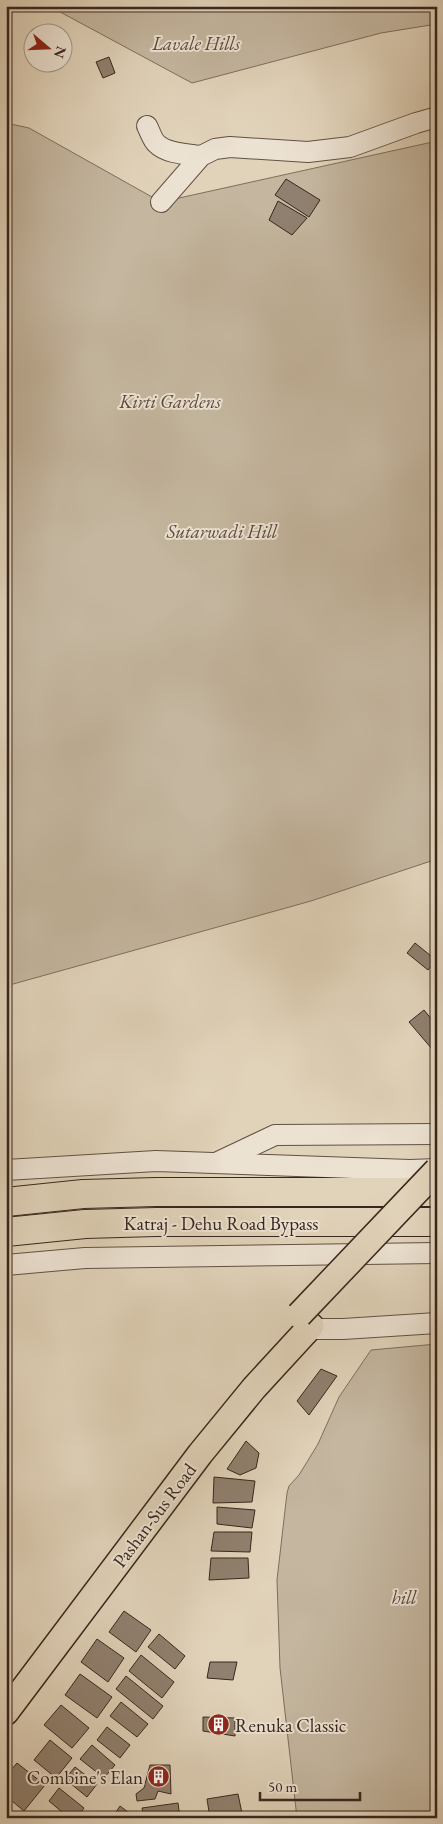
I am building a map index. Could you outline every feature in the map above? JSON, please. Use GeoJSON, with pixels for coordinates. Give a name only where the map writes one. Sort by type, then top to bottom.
{"type":"FeatureCollection","features":[{"type":"Feature","properties":{"kind":"highway","name":"Katraj - Dehu Road Bypass"},"geometry":{"type":"LineString","coordinates":[[6,1202],[83,1194],[156,1192],[437,1193]]}},
{"type":"Feature","properties":{"kind":"highway","name":"Katraj - Dehu Road Bypass"},"geometry":{"type":"LineString","coordinates":[[6,1232],[85,1224],[156,1222],[437,1222]]}},
{"type":"Feature","properties":{"kind":"main road"},"geometry":{"type":"LineString","coordinates":[[306,1323],[437,1169]]}},
{"type":"Feature","properties":{"kind":"main road"},"geometry":{"type":"LineString","coordinates":[[306,1323],[437,1193]]}},
{"type":"Feature","properties":{"kind":"main road","name":"Pashan-Sus Road"},"geometry":{"type":"LineString","coordinates":[[6,1685],[183,1449],[228,1394],[306,1323]]}},
{"type":"Feature","properties":{"kind":"main road","name":"Pashan-Sus Road"},"geometry":{"type":"LineString","coordinates":[[6,1712],[200,1454],[306,1323]]}},
{"type":"Feature","properties":{"kind":"street"},"geometry":{"type":"LineString","coordinates":[[161,202],[201,156],[215,149],[230,147],[308,152],[350,147],[416,123],[437,118]]}},
{"type":"Feature","properties":{"kind":"street"},"geometry":{"type":"LineString","coordinates":[[147,126],[156,144],[162,148],[201,156]]}},
{"type":"Feature","properties":{"kind":"street"},"geometry":{"type":"LineString","coordinates":[[216,1163],[275,1135],[437,1134]]}},
{"type":"Feature","properties":{"kind":"street"},"geometry":{"type":"LineString","coordinates":[[6,1170],[156,1161],[410,1170],[437,1169]]}},
{"type":"Feature","properties":{"kind":"street"},"geometry":{"type":"LineString","coordinates":[[6,1265],[86,1258],[437,1253]]}},
{"type":"Feature","properties":{"kind":"street"},"geometry":{"type":"LineString","coordinates":[[306,1323],[344,1329],[437,1323]]}},
{"type":"Feature","properties":{"kind":"green space","name":"Lavale Hills"},"geometry":{"type":"Polygon","coordinates":[[[49,6],[437,6],[437,24],[381,33],[192,83],[49,6]]]}},
{"type":"Feature","properties":{"kind":"green space","name":"Sutarwadi Hill"},"geometry":{"type":"Polygon","coordinates":[[[6,123],[29,128],[161,202],[437,141],[437,859],[311,901],[6,986],[6,123]]]}},
{"type":"Feature","properties":{"kind":"green space","name":"hill"},"geometry":{"type":"Polygon","coordinates":[[[437,1344],[437,1818],[297,1818],[280,1668],[277,1580],[289,1486],[299,1475],[318,1444],[339,1397],[371,1350],[437,1344]]]}},
{"type":"Feature","properties":{"kind":"building"},"geometry":{"type":"Polygon","coordinates":[[[109,57],[115,73],[103,78],[96,62],[109,57]]]}},
{"type":"Feature","properties":{"kind":"building"},"geometry":{"type":"Polygon","coordinates":[[[286,179],[320,200],[309,217],[275,195],[286,179]]]}},
{"type":"Feature","properties":{"kind":"building"},"geometry":{"type":"Polygon","coordinates":[[[278,201],[307,218],[292,235],[269,220],[278,201]]]}},
{"type":"Feature","properties":{"kind":"building"},"geometry":{"type":"Polygon","coordinates":[[[415,943],[436,960],[428,970],[407,953],[415,943]]]}},
{"type":"Feature","properties":{"kind":"building"},"geometry":{"type":"Polygon","coordinates":[[[424,1010],[437,1026],[437,1044],[432,1049],[409,1022],[424,1010]]]}},
{"type":"Feature","properties":{"kind":"building"},"geometry":{"type":"Polygon","coordinates":[[[321,1369],[337,1376],[309,1415],[297,1401],[321,1369]]]}},
{"type":"Feature","properties":{"kind":"building"},"geometry":{"type":"Polygon","coordinates":[[[246,1441],[259,1453],[256,1468],[240,1475],[227,1469],[246,1441]]]}},
{"type":"Feature","properties":{"kind":"building"},"geometry":{"type":"Polygon","coordinates":[[[214,1477],[255,1481],[252,1502],[213,1503],[214,1477]]]}},
{"type":"Feature","properties":{"kind":"building"},"geometry":{"type":"Polygon","coordinates":[[[217,1507],[255,1510],[252,1528],[217,1524],[217,1507]]]}},
{"type":"Feature","properties":{"kind":"building"},"geometry":{"type":"Polygon","coordinates":[[[214,1532],[252,1532],[250,1552],[211,1551],[214,1532]]]}},
{"type":"Feature","properties":{"kind":"building"},"geometry":{"type":"Polygon","coordinates":[[[211,1558],[248,1558],[249,1578],[209,1580],[211,1558]]]}},
{"type":"Feature","properties":{"kind":"building"},"geometry":{"type":"Polygon","coordinates":[[[124,1611],[151,1630],[136,1652],[109,1632],[124,1611]]]}},
{"type":"Feature","properties":{"kind":"building"},"geometry":{"type":"Polygon","coordinates":[[[159,1634],[185,1656],[175,1669],[148,1647],[159,1634]]]}},
{"type":"Feature","properties":{"kind":"building"},"geometry":{"type":"Polygon","coordinates":[[[97,1639],[124,1658],[108,1682],[81,1662],[97,1639]]]}},
{"type":"Feature","properties":{"kind":"building"},"geometry":{"type":"Polygon","coordinates":[[[141,1655],[174,1682],[162,1698],[129,1671],[141,1655]]]}},
{"type":"Feature","properties":{"kind":"building"},"geometry":{"type":"Polygon","coordinates":[[[210,1662],[237,1662],[233,1680],[207,1678],[210,1662]]]}},
{"type":"Feature","properties":{"kind":"building"},"geometry":{"type":"Polygon","coordinates":[[[80,1674],[112,1697],[97,1718],[65,1695],[80,1674]]]}},
{"type":"Feature","properties":{"kind":"building"},"geometry":{"type":"Polygon","coordinates":[[[126,1676],[163,1706],[153,1719],[116,1689],[126,1676]]]}},
{"type":"Feature","properties":{"kind":"building"},"geometry":{"type":"Polygon","coordinates":[[[121,1702],[148,1724],[137,1737],[110,1716],[121,1702]]]}},
{"type":"Feature","properties":{"kind":"building"},"geometry":{"type":"Polygon","coordinates":[[[61,1705],[89,1728],[72,1748],[44,1725],[61,1705]]]}},
{"type":"Feature","properties":{"kind":"building","name":"Renuka Classic"},"geometry":{"type":"Polygon","coordinates":[[[203,1717],[235,1718],[235,1736],[203,1731],[203,1717]]]}},
{"type":"Feature","properties":{"kind":"building"},"geometry":{"type":"Polygon","coordinates":[[[107,1727],[130,1745],[120,1758],[97,1740],[107,1727]]]}},
{"type":"Feature","properties":{"kind":"building"},"geometry":{"type":"Polygon","coordinates":[[[50,1740],[72,1758],[56,1778],[34,1760],[50,1740]]]}},
{"type":"Feature","properties":{"kind":"building"},"geometry":{"type":"Polygon","coordinates":[[[92,1745],[115,1765],[104,1778],[80,1759],[92,1745]]]}},
{"type":"Feature","properties":{"kind":"building"},"geometry":{"type":"Polygon","coordinates":[[[17,1763],[45,1785],[24,1811],[6,1796],[6,1776],[17,1763]]]}},
{"type":"Feature","properties":{"kind":"building","name":"Combine's Elan"},"geometry":{"type":"Polygon","coordinates":[[[150,1765],[170,1765],[171,1794],[158,1791],[155,1799],[137,1801],[136,1794],[144,1788],[150,1765]]]}},
{"type":"Feature","properties":{"kind":"building"},"geometry":{"type":"Polygon","coordinates":[[[75,1767],[97,1784],[87,1797],[65,1779],[75,1767]]]}},
{"type":"Feature","properties":{"kind":"building"},"geometry":{"type":"Polygon","coordinates":[[[59,1788],[84,1808],[77,1818],[69,1818],[49,1801],[59,1788]]]}},
{"type":"Feature","properties":{"kind":"building"},"geometry":{"type":"Polygon","coordinates":[[[238,1794],[243,1818],[210,1818],[207,1799],[238,1794]]]}},
{"type":"Feature","properties":{"kind":"building"},"geometry":{"type":"Polygon","coordinates":[[[178,1803],[180,1818],[144,1818],[142,1808],[178,1803]]]}},
{"type":"Feature","properties":{"kind":"building"},"geometry":{"type":"Polygon","coordinates":[[[120,1806],[136,1818],[112,1818],[120,1806]]]}},
{"type":"Feature","properties":{"kind":"place","name":"Renuka Classic"},"geometry":{"type":"Point","coordinates":[219,1725]}},
{"type":"Feature","properties":{"kind":"place","name":"Combine's Elan"},"geometry":{"type":"Point","coordinates":[159,1777]}},
{"type":"Feature","properties":{"kind":"park label","name":"Kirti Gardens"},"geometry":{"type":"Point","coordinates":[170,401]}}]}
